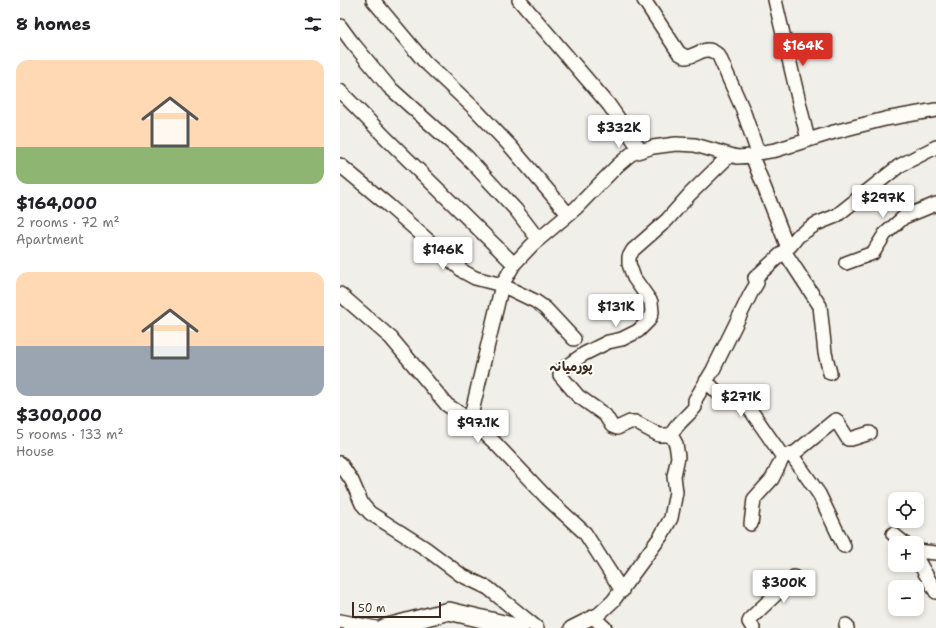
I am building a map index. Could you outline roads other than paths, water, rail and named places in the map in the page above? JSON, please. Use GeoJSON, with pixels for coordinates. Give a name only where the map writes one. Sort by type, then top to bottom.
{"type":"FeatureCollection","features":[{"type":"Feature","properties":{"kind":"street"},"geometry":{"type":"LineString","coordinates":[[373,0],[424,62],[475,109],[506,142],[568,214]]}},
{"type":"Feature","properties":{"kind":"street"},"geometry":{"type":"LineString","coordinates":[[519,0],[609,105],[641,151]]}},
{"type":"Feature","properties":{"kind":"street"},"geometry":{"type":"LineString","coordinates":[[644,0],[680,53],[686,57],[692,56],[706,49],[713,50],[719,56],[743,110],[755,154],[786,249],[820,306],[825,353],[830,373]]}},
{"type":"Feature","properties":{"kind":"street"},"geometry":{"type":"LineString","coordinates":[[775,0],[808,140]]}},
{"type":"Feature","properties":{"kind":"street"},"geometry":{"type":"LineString","coordinates":[[340,26],[350,41],[389,87],[466,156],[516,210],[538,239]]}},
{"type":"Feature","properties":{"kind":"street"},"geometry":{"type":"LineString","coordinates":[[340,91],[514,264]]}},
{"type":"Feature","properties":{"kind":"street"},"geometry":{"type":"LineString","coordinates":[[470,420],[502,285],[514,264],[538,239],[568,214],[631,154],[653,147],[676,144],[695,145],[737,157],[776,150],[885,119],[936,110]]}},
{"type":"Feature","properties":{"kind":"street"},"geometry":{"type":"LineString","coordinates":[[671,435],[674,428],[686,418],[695,407],[695,400],[757,283],[755,278],[798,236],[816,224],[836,216],[899,166],[936,147]]}},
{"type":"Feature","properties":{"kind":"street"},"geometry":{"type":"LineString","coordinates":[[671,435],[659,435],[635,422],[630,422],[616,428],[612,426],[606,415],[578,396],[560,375],[561,370],[584,354],[608,342],[622,339],[638,331],[649,320],[652,312],[651,302],[634,278],[629,264],[629,257],[633,250],[667,220],[690,194],[730,155]]}},
{"type":"Feature","properties":{"kind":"street"},"geometry":{"type":"LineString","coordinates":[[340,165],[388,204],[464,272],[475,278],[502,285],[535,301],[545,308],[574,339]]}},
{"type":"Feature","properties":{"kind":"street"},"geometry":{"type":"LineString","coordinates":[[846,263],[873,253],[885,234],[899,221],[936,204]]}},
{"type":"Feature","properties":{"kind":"street"},"geometry":{"type":"LineString","coordinates":[[340,294],[391,338],[447,405],[470,420],[495,443],[547,498],[586,533],[622,591]]}},
{"type":"Feature","properties":{"kind":"street"},"geometry":{"type":"LineString","coordinates":[[706,381],[724,399],[728,400],[742,398],[819,494],[844,546]]}},
{"type":"Feature","properties":{"kind":"street"},"geometry":{"type":"LineString","coordinates":[[751,524],[754,499],[772,479],[787,456],[836,420],[848,439],[870,433]]}},
{"type":"Feature","properties":{"kind":"street"},"geometry":{"type":"LineString","coordinates":[[571,628],[599,614],[614,602],[661,536],[671,518],[676,492],[674,476],[678,457],[676,444],[671,435]]}},
{"type":"Feature","properties":{"kind":"street"},"geometry":{"type":"LineString","coordinates":[[340,463],[352,481],[362,504],[370,513],[425,548],[452,569],[488,588],[506,601],[537,628]]}},
{"type":"Feature","properties":{"kind":"street"},"geometry":{"type":"LineString","coordinates":[[924,552],[936,553]]}},
{"type":"Feature","properties":{"kind":"street"},"geometry":{"type":"LineString","coordinates":[[924,571],[936,592]]}},
{"type":"Feature","properties":{"kind":"street"},"geometry":{"type":"LineString","coordinates":[[753,628],[749,622],[751,618],[794,577]]}},
{"type":"Feature","properties":{"kind":"street"},"geometry":{"type":"LineString","coordinates":[[384,628],[449,611],[501,626],[520,628]]}},
{"type":"Feature","properties":{"kind":"street"},"geometry":{"type":"LineString","coordinates":[[593,617],[605,628]]}},
{"type":"Feature","properties":{"kind":"street"},"geometry":{"type":"LineString","coordinates":[[340,621],[376,628]]}},
{"type":"Feature","properties":{"kind":"district","name":"پورمیانہ"},"geometry":{"type":"Point","coordinates":[571,366]}}]}
